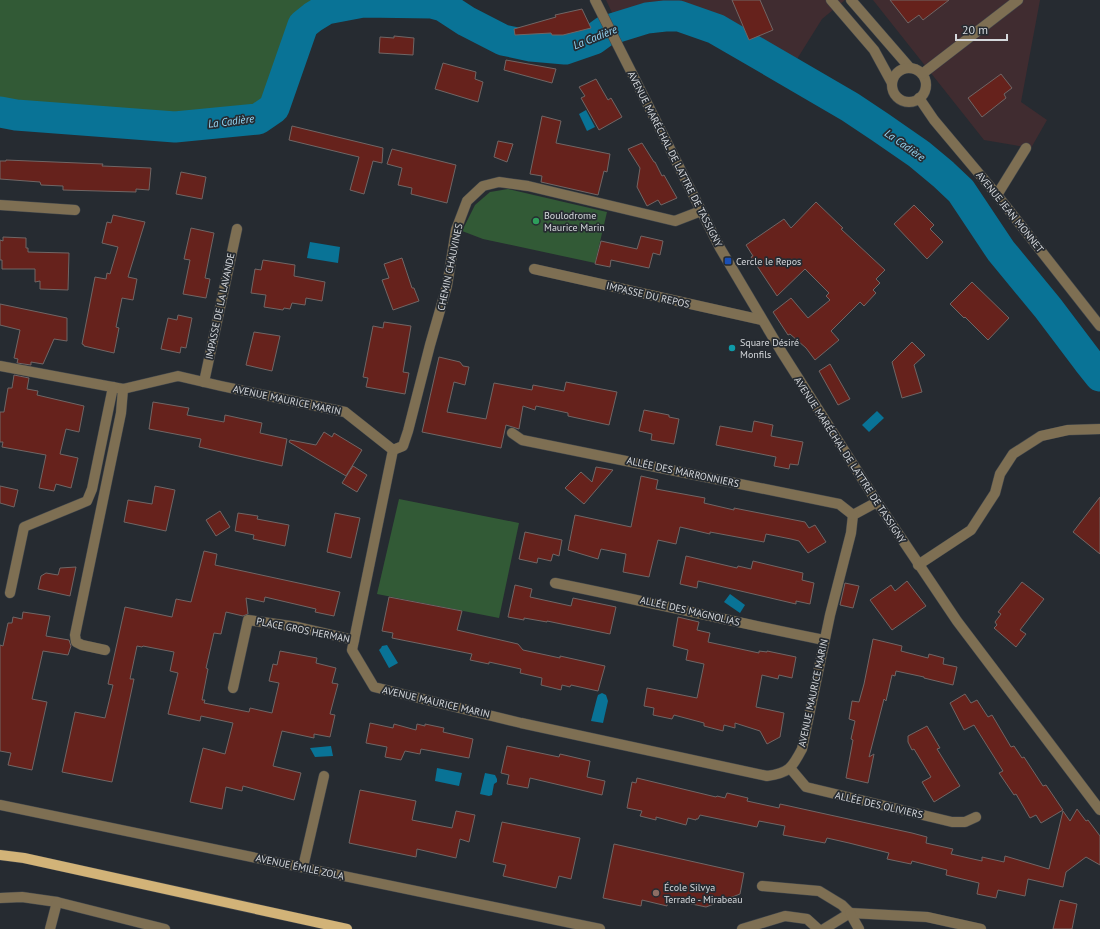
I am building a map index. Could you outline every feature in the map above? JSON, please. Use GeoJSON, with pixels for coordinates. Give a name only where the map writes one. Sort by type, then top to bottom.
{"type":"FeatureCollection","features":[{"type":"Feature","properties":{"kind":"main road"},"geometry":{"type":"LineString","coordinates":[[0,855],[24,858],[347,929]]}},
{"type":"Feature","properties":{"kind":"street","name":"AVENUE MARÉCHAL DE LATTRE DE TASSIGNY"},"geometry":{"type":"LineString","coordinates":[[595,0],[720,248],[781,351],[918,565],[957,621],[1100,810]]}},
{"type":"Feature","properties":{"kind":"street"},"geometry":{"type":"LineString","coordinates":[[831,0],[874,50],[892,83]]}},
{"type":"Feature","properties":{"kind":"street"},"geometry":{"type":"LineString","coordinates":[[851,0],[910,68],[917,70],[922,74],[926,87],[924,93],[919,98],[907,102],[900,100],[895,95],[892,89],[892,83],[894,76],[898,72],[910,68]]}},
{"type":"Feature","properties":{"kind":"street"},"geometry":{"type":"LineString","coordinates":[[922,74],[1018,0]]}},
{"type":"Feature","properties":{"kind":"street","name":"AVENUE JEAN MONNET"},"geometry":{"type":"LineString","coordinates":[[919,98],[934,120],[997,195],[1100,326]]}},
{"type":"Feature","properties":{"kind":"street"},"geometry":{"type":"LineString","coordinates":[[997,195],[1026,148]]}},
{"type":"Feature","properties":{"kind":"street","name":"CHEMIN CHAUVINES"},"geometry":{"type":"LineString","coordinates":[[393,450],[403,446],[408,432],[447,286],[456,230],[467,201],[483,186],[499,182],[528,186],[675,221],[701,211]]}},
{"type":"Feature","properties":{"kind":"street"},"geometry":{"type":"LineString","coordinates":[[0,204],[75,210]]}},
{"type":"Feature","properties":{"kind":"street","name":"IMPASSE DE LA LAVANDE"},"geometry":{"type":"LineString","coordinates":[[204,382],[237,229]]}},
{"type":"Feature","properties":{"kind":"street","name":"IMPASSE DU REPOS"},"geometry":{"type":"LineString","coordinates":[[534,269],[762,320]]}},
{"type":"Feature","properties":{"kind":"street","name":"AVENUE MAURICE MARIN"},"geometry":{"type":"LineString","coordinates":[[0,366],[118,388],[178,376],[345,412],[393,450],[352,650],[374,687],[521,723],[767,776],[780,774],[793,766],[802,749],[824,640],[851,533],[853,516]]}},
{"type":"Feature","properties":{"kind":"street"},"geometry":{"type":"LineString","coordinates":[[10,593],[24,527],[87,501],[92,488],[118,388]]}},
{"type":"Feature","properties":{"kind":"street"},"geometry":{"type":"LineString","coordinates":[[105,650],[82,645],[76,642],[75,635],[121,412],[118,388]]}},
{"type":"Feature","properties":{"kind":"street"},"geometry":{"type":"LineString","coordinates":[[918,565],[971,530],[994,493],[1000,474],[1013,454],[1041,436],[1068,430],[1100,429]]}},
{"type":"Feature","properties":{"kind":"street","name":"ALLÉE DES MARRONNIERS"},"geometry":{"type":"LineString","coordinates":[[512,433],[522,440],[839,504],[853,516]]}},
{"type":"Feature","properties":{"kind":"street"},"geometry":{"type":"LineString","coordinates":[[853,516],[877,502]]}},
{"type":"Feature","properties":{"kind":"street","name":"ALLÉE DES MAGNOLIAS"},"geometry":{"type":"LineString","coordinates":[[555,583],[666,605],[751,626],[824,640]]}},
{"type":"Feature","properties":{"kind":"street","name":"PLACE GROS HERMAN"},"geometry":{"type":"LineString","coordinates":[[233,688],[248,620],[298,627],[354,640]]}},
{"type":"Feature","properties":{"kind":"street","name":"ALLÉE DES OLIVIERS"},"geometry":{"type":"LineString","coordinates":[[790,768],[806,787],[952,822],[965,822],[976,817]]}},
{"type":"Feature","properties":{"kind":"street"},"geometry":{"type":"LineString","coordinates":[[303,867],[324,776]]}},
{"type":"Feature","properties":{"kind":"street","name":"AVENUE ÉMILE ZOLA"},"geometry":{"type":"LineString","coordinates":[[0,805],[600,929]]}},
{"type":"Feature","properties":{"kind":"street"},"geometry":{"type":"LineString","coordinates":[[762,886],[819,890],[842,905],[850,913],[859,929]]}},
{"type":"Feature","properties":{"kind":"street"},"geometry":{"type":"LineString","coordinates":[[0,898],[22,897],[57,902],[165,929]]}},
{"type":"Feature","properties":{"kind":"street"},"geometry":{"type":"LineString","coordinates":[[50,929],[57,902]]}},
{"type":"Feature","properties":{"kind":"street"},"geometry":{"type":"LineString","coordinates":[[824,929],[850,913],[927,917],[981,929]]}},
{"type":"Feature","properties":{"kind":"street"},"geometry":{"type":"LineString","coordinates":[[742,929],[785,916],[807,919],[818,929]]}},
{"type":"Feature","properties":{"kind":"shaded area"},"geometry":{"type":"Polygon","coordinates":[[[606,0],[845,0],[822,19],[792,67],[681,12],[649,16],[617,23],[606,0]]]}},
{"type":"Feature","properties":{"kind":"shaded area"},"geometry":{"type":"Polygon","coordinates":[[[873,0],[1040,0],[1021,102],[1047,120],[1031,148],[984,140],[873,0]]]}},
{"type":"Feature","properties":{"kind":"green space"},"geometry":{"type":"Polygon","coordinates":[[[0,0],[353,0],[337,2],[324,6],[300,25],[272,105],[256,116],[177,122],[18,111],[0,108],[0,0]]]}},
{"type":"Feature","properties":{"kind":"green space","name":"Boulodrome Maurice Marin"},"geometry":{"type":"Polygon","coordinates":[[[508,189],[607,212],[595,263],[483,239],[462,231],[475,205],[490,192],[508,189]]]}},
{"type":"Feature","properties":{"kind":"green space"},"geometry":{"type":"Polygon","coordinates":[[[399,499],[519,523],[499,618],[377,594],[399,499]]]}},
{"type":"Feature","properties":{"kind":"water"},"geometry":{"type":"Polygon","coordinates":[[[586,110],[595,127],[587,131],[579,114],[586,110]]]}},
{"type":"Feature","properties":{"kind":"water"},"geometry":{"type":"Polygon","coordinates":[[[310,242],[340,247],[338,263],[307,258],[310,242]]]}},
{"type":"Feature","properties":{"kind":"water"},"geometry":{"type":"Polygon","coordinates":[[[877,411],[884,418],[869,432],[862,425],[877,411]]]}},
{"type":"Feature","properties":{"kind":"water"},"geometry":{"type":"Polygon","coordinates":[[[730,594],[745,605],[740,613],[724,602],[730,594]]]}},
{"type":"Feature","properties":{"kind":"water"},"geometry":{"type":"Polygon","coordinates":[[[387,645],[398,663],[389,668],[379,650],[382,646],[387,645]]]}},
{"type":"Feature","properties":{"kind":"water"},"geometry":{"type":"Polygon","coordinates":[[[602,693],[606,695],[608,701],[603,723],[591,721],[598,695],[602,693]]]}},
{"type":"Feature","properties":{"kind":"water"},"geometry":{"type":"Polygon","coordinates":[[[331,746],[333,756],[315,757],[310,748],[331,746]]]}},
{"type":"Feature","properties":{"kind":"water"},"geometry":{"type":"Polygon","coordinates":[[[437,768],[462,773],[459,786],[435,781],[437,768]]]}},
{"type":"Feature","properties":{"kind":"water"},"geometry":{"type":"Polygon","coordinates":[[[485,773],[495,775],[497,779],[497,782],[494,784],[492,795],[489,796],[480,794],[485,773]]]}},
{"type":"Feature","properties":{"kind":"building"},"geometry":{"type":"Polygon","coordinates":[[[732,0],[760,0],[773,30],[749,40],[732,0]]]}},
{"type":"Feature","properties":{"kind":"building"},"geometry":{"type":"Polygon","coordinates":[[[890,0],[949,0],[923,20],[919,15],[908,23],[890,0]]]}},
{"type":"Feature","properties":{"kind":"building"},"geometry":{"type":"Polygon","coordinates":[[[582,9],[591,28],[563,35],[552,35],[551,33],[515,35],[514,29],[556,17],[555,15],[582,9]]]}},
{"type":"Feature","properties":{"kind":"building"},"geometry":{"type":"Polygon","coordinates":[[[394,36],[414,38],[413,55],[379,53],[380,37],[394,38],[394,36]]]}},
{"type":"Feature","properties":{"kind":"building"},"geometry":{"type":"Polygon","coordinates":[[[506,60],[556,69],[552,83],[504,70],[506,60]]]}},
{"type":"Feature","properties":{"kind":"building"},"geometry":{"type":"Polygon","coordinates":[[[443,63],[476,72],[475,79],[483,82],[478,102],[435,89],[443,63]]]}},
{"type":"Feature","properties":{"kind":"building"},"geometry":{"type":"Polygon","coordinates":[[[1001,74],[1012,88],[1004,94],[1006,98],[982,117],[968,98],[1001,74]]]}},
{"type":"Feature","properties":{"kind":"building"},"geometry":{"type":"Polygon","coordinates":[[[596,79],[608,100],[611,98],[622,117],[599,130],[581,98],[585,96],[579,87],[596,79]]]}},
{"type":"Feature","properties":{"kind":"building"},"geometry":{"type":"Polygon","coordinates":[[[542,116],[561,121],[556,143],[610,154],[607,172],[604,171],[598,195],[541,182],[542,176],[530,174],[542,116]]]}},
{"type":"Feature","properties":{"kind":"building"},"geometry":{"type":"Polygon","coordinates":[[[292,126],[383,148],[382,163],[373,161],[364,194],[350,190],[359,157],[289,140],[292,126]]]}},
{"type":"Feature","properties":{"kind":"building"},"geometry":{"type":"Polygon","coordinates":[[[498,141],[513,144],[507,162],[494,157],[498,141]]]}},
{"type":"Feature","properties":{"kind":"building"},"geometry":{"type":"Polygon","coordinates":[[[642,143],[655,162],[662,176],[664,175],[677,198],[661,205],[658,200],[647,206],[637,187],[640,168],[628,149],[642,143]]]}},
{"type":"Feature","properties":{"kind":"building"},"geometry":{"type":"Polygon","coordinates":[[[392,149],[456,165],[447,203],[411,194],[412,188],[398,185],[402,168],[387,164],[392,149]]]}},
{"type":"Feature","properties":{"kind":"building"},"geometry":{"type":"Polygon","coordinates":[[[0,161],[103,164],[102,166],[151,168],[149,190],[136,189],[136,192],[63,190],[63,186],[41,185],[40,182],[0,179],[0,161]]]}},
{"type":"Feature","properties":{"kind":"building"},"geometry":{"type":"Polygon","coordinates":[[[181,172],[206,177],[202,199],[176,194],[181,172]]]}},
{"type":"Feature","properties":{"kind":"building"},"geometry":{"type":"Polygon","coordinates":[[[816,202],[843,228],[841,229],[885,270],[876,279],[880,283],[873,290],[876,293],[864,306],[860,302],[831,331],[839,340],[815,360],[806,348],[790,334],[788,335],[773,312],[791,298],[808,318],[830,300],[826,296],[829,293],[805,269],[777,296],[751,257],[753,256],[746,245],[784,219],[791,228],[816,202]]]}},
{"type":"Feature","properties":{"kind":"building"},"geometry":{"type":"Polygon","coordinates":[[[914,205],[934,225],[930,229],[943,242],[927,259],[894,224],[914,205]]]}},
{"type":"Feature","properties":{"kind":"building"},"geometry":{"type":"Polygon","coordinates":[[[113,215],[145,222],[128,277],[137,279],[133,300],[122,298],[116,327],[119,328],[114,353],[84,346],[82,344],[95,277],[106,279],[107,273],[110,274],[118,247],[102,243],[107,222],[111,223],[113,215]]]}},
{"type":"Feature","properties":{"kind":"building"},"geometry":{"type":"Polygon","coordinates":[[[191,228],[214,233],[205,278],[210,279],[206,298],[183,294],[190,260],[184,259],[191,228]]]}},
{"type":"Feature","properties":{"kind":"building"},"geometry":{"type":"Polygon","coordinates":[[[641,236],[663,241],[660,255],[653,253],[649,268],[611,260],[610,267],[595,264],[601,241],[637,249],[641,236]]]}},
{"type":"Feature","properties":{"kind":"building"},"geometry":{"type":"Polygon","coordinates":[[[3,237],[26,238],[26,248],[28,248],[28,252],[69,253],[68,290],[40,289],[40,281],[35,282],[35,269],[2,269],[2,260],[0,260],[0,240],[3,241],[3,237]]]}},
{"type":"Feature","properties":{"kind":"building"},"geometry":{"type":"Polygon","coordinates":[[[402,258],[412,288],[414,288],[419,301],[393,310],[382,280],[389,278],[384,264],[402,258]]]}},
{"type":"Feature","properties":{"kind":"building"},"geometry":{"type":"Polygon","coordinates":[[[263,260],[295,265],[294,276],[325,282],[322,301],[306,298],[305,305],[292,303],[290,309],[284,308],[283,310],[264,307],[266,295],[251,293],[255,269],[261,270],[263,260]]]}},
{"type":"Feature","properties":{"kind":"building"},"geometry":{"type":"Polygon","coordinates":[[[972,282],[1009,318],[988,340],[950,304],[972,282]]]}},
{"type":"Feature","properties":{"kind":"building"},"geometry":{"type":"Polygon","coordinates":[[[0,304],[67,318],[67,341],[54,339],[43,364],[31,362],[31,365],[17,363],[18,359],[14,358],[20,330],[0,325],[0,304]]]}},
{"type":"Feature","properties":{"kind":"building"},"geometry":{"type":"Polygon","coordinates":[[[178,315],[192,318],[186,348],[181,347],[180,353],[161,349],[168,318],[177,320],[178,315]]]}},
{"type":"Feature","properties":{"kind":"building"},"geometry":{"type":"Polygon","coordinates":[[[384,322],[411,326],[403,372],[409,373],[405,394],[366,387],[368,378],[363,377],[373,326],[383,328],[384,322]]]}},
{"type":"Feature","properties":{"kind":"building"},"geometry":{"type":"Polygon","coordinates":[[[254,332],[280,336],[272,371],[246,365],[254,332]]]}},
{"type":"Feature","properties":{"kind":"building"},"geometry":{"type":"Polygon","coordinates":[[[912,342],[925,355],[914,365],[922,392],[902,398],[892,362],[912,342]]]}},
{"type":"Feature","properties":{"kind":"building"},"geometry":{"type":"Polygon","coordinates":[[[439,357],[460,362],[463,366],[469,367],[465,385],[454,382],[447,412],[486,419],[494,383],[532,390],[533,385],[564,391],[566,382],[617,392],[609,425],[568,416],[568,413],[536,406],[535,410],[523,406],[519,429],[506,425],[501,448],[422,432],[439,357]]]}},
{"type":"Feature","properties":{"kind":"building"},"geometry":{"type":"Polygon","coordinates":[[[830,364],[850,399],[838,405],[819,371],[830,364]]]}},
{"type":"Feature","properties":{"kind":"building"},"geometry":{"type":"Polygon","coordinates":[[[14,375],[29,378],[27,389],[38,391],[37,395],[84,406],[79,432],[66,429],[60,454],[78,458],[71,488],[56,484],[54,491],[39,488],[46,455],[2,447],[3,442],[0,442],[0,412],[4,412],[8,388],[12,388],[14,375]]]}},
{"type":"Feature","properties":{"kind":"building"},"geometry":{"type":"Polygon","coordinates":[[[153,402],[189,408],[187,415],[224,422],[225,415],[262,423],[260,433],[287,439],[282,466],[199,447],[201,439],[149,429],[153,402]]]}},
{"type":"Feature","properties":{"kind":"building"},"geometry":{"type":"Polygon","coordinates":[[[644,410],[669,415],[669,417],[679,419],[674,444],[651,440],[652,434],[639,431],[644,410]]]}},
{"type":"Feature","properties":{"kind":"building"},"geometry":{"type":"Polygon","coordinates":[[[754,421],[773,425],[771,436],[803,442],[798,465],[790,464],[789,469],[774,466],[776,457],[716,445],[720,426],[752,432],[754,421]]]}},
{"type":"Feature","properties":{"kind":"building"},"geometry":{"type":"Polygon","coordinates":[[[324,432],[332,437],[334,433],[362,450],[346,476],[289,442],[290,440],[316,445],[324,432]]]}},
{"type":"Feature","properties":{"kind":"building"},"geometry":{"type":"Polygon","coordinates":[[[353,466],[367,475],[357,492],[342,483],[353,466]]]}},
{"type":"Feature","properties":{"kind":"building"},"geometry":{"type":"Polygon","coordinates":[[[596,467],[613,470],[584,504],[565,488],[581,472],[592,482],[596,467]]]}},
{"type":"Feature","properties":{"kind":"building"},"geometry":{"type":"Polygon","coordinates":[[[641,476],[658,480],[656,489],[705,498],[704,503],[734,510],[734,508],[805,522],[809,528],[815,525],[826,542],[808,553],[799,541],[791,539],[766,534],[764,542],[710,532],[710,534],[680,527],[676,544],[658,540],[649,577],[623,572],[626,554],[601,549],[598,559],[568,550],[575,515],[631,527],[641,476]]]}},
{"type":"Feature","properties":{"kind":"building"},"geometry":{"type":"Polygon","coordinates":[[[0,486],[18,490],[14,507],[0,503],[0,486]]]}},
{"type":"Feature","properties":{"kind":"building"},"geometry":{"type":"Polygon","coordinates":[[[155,486],[175,490],[166,531],[124,522],[128,500],[152,504],[155,486]]]}},
{"type":"Feature","properties":{"kind":"building"},"geometry":{"type":"Polygon","coordinates":[[[1100,497],[1100,554],[1073,532],[1100,497]]]}},
{"type":"Feature","properties":{"kind":"building"},"geometry":{"type":"Polygon","coordinates":[[[220,511],[230,527],[216,536],[206,520],[220,511]]]}},
{"type":"Feature","properties":{"kind":"building"},"geometry":{"type":"Polygon","coordinates":[[[238,513],[258,516],[257,519],[289,525],[285,546],[253,539],[254,535],[235,531],[238,513]]]}},
{"type":"Feature","properties":{"kind":"building"},"geometry":{"type":"Polygon","coordinates":[[[335,513],[360,518],[351,558],[327,552],[335,513]]]}},
{"type":"Feature","properties":{"kind":"building"},"geometry":{"type":"Polygon","coordinates":[[[525,532],[562,540],[559,556],[553,554],[551,561],[538,558],[537,563],[519,559],[525,532]]]}},
{"type":"Feature","properties":{"kind":"building"},"geometry":{"type":"Polygon","coordinates":[[[204,551],[217,554],[215,565],[340,592],[334,616],[315,612],[316,609],[265,597],[264,602],[246,598],[248,614],[243,616],[226,612],[221,634],[214,633],[206,668],[208,669],[202,700],[205,700],[204,703],[249,712],[250,708],[272,713],[279,683],[269,681],[273,664],[277,665],[280,651],[317,658],[316,663],[336,668],[332,683],[338,684],[330,714],[335,715],[330,737],[314,734],[314,738],[282,731],[273,766],[301,773],[294,800],[243,786],[242,791],[226,787],[222,809],[190,802],[203,748],[225,754],[233,723],[201,716],[200,721],[168,714],[178,673],[170,671],[174,652],[143,646],[137,646],[130,679],[134,679],[112,782],[62,772],[75,712],[105,718],[113,685],[108,684],[125,607],[172,617],[176,599],[191,602],[204,551]]]}},
{"type":"Feature","properties":{"kind":"building"},"geometry":{"type":"Polygon","coordinates":[[[686,556],[737,568],[738,566],[751,569],[753,561],[803,573],[802,580],[814,583],[810,604],[796,601],[796,604],[698,581],[697,588],[680,584],[686,556]]]}},
{"type":"Feature","properties":{"kind":"building"},"geometry":{"type":"Polygon","coordinates":[[[76,567],[70,596],[38,589],[41,576],[46,573],[58,575],[60,568],[76,567]]]}},
{"type":"Feature","properties":{"kind":"building"},"geometry":{"type":"Polygon","coordinates":[[[907,581],[926,606],[892,630],[870,600],[891,585],[895,591],[907,581]]]}},
{"type":"Feature","properties":{"kind":"building"},"geometry":{"type":"Polygon","coordinates":[[[1022,582],[1044,599],[1020,630],[1026,634],[1016,647],[994,628],[997,625],[995,622],[1001,614],[998,612],[1022,582]]]}},
{"type":"Feature","properties":{"kind":"building"},"geometry":{"type":"Polygon","coordinates":[[[845,583],[859,586],[853,608],[840,605],[845,583]]]}},
{"type":"Feature","properties":{"kind":"building"},"geometry":{"type":"Polygon","coordinates":[[[515,585],[532,589],[530,597],[571,606],[573,598],[616,607],[610,634],[547,621],[524,618],[524,620],[508,617],[515,585]]]}},
{"type":"Feature","properties":{"kind":"building"},"geometry":{"type":"Polygon","coordinates":[[[389,597],[462,611],[457,630],[518,644],[523,650],[605,666],[598,691],[571,685],[570,687],[562,685],[561,690],[541,685],[542,678],[520,673],[521,669],[489,662],[489,664],[470,660],[472,654],[392,638],[393,633],[382,631],[389,597]]]}},
{"type":"Feature","properties":{"kind":"building"},"geometry":{"type":"Polygon","coordinates":[[[23,612],[50,616],[46,636],[69,640],[71,646],[68,655],[43,651],[32,699],[47,702],[32,770],[8,765],[11,753],[0,751],[0,645],[3,646],[8,623],[12,623],[13,617],[22,619],[23,612]]]}},
{"type":"Feature","properties":{"kind":"building"},"geometry":{"type":"Polygon","coordinates":[[[678,617],[699,622],[697,630],[710,633],[708,642],[759,653],[759,651],[767,651],[796,657],[792,678],[779,675],[778,679],[762,675],[756,707],[784,713],[780,737],[767,744],[760,731],[735,723],[735,728],[724,725],[723,731],[704,726],[704,723],[674,715],[672,719],[653,715],[654,708],[644,706],[647,688],[697,698],[704,664],[686,660],[688,650],[673,646],[678,617]]]}},
{"type":"Feature","properties":{"kind":"building"},"geometry":{"type":"Polygon","coordinates":[[[873,639],[902,646],[901,651],[928,658],[929,654],[944,658],[943,664],[957,667],[953,685],[896,671],[895,676],[892,675],[886,701],[884,699],[869,757],[874,754],[868,783],[846,778],[855,721],[849,719],[852,701],[859,702],[873,639]]]}},
{"type":"Feature","properties":{"kind":"building"},"geometry":{"type":"Polygon","coordinates":[[[965,694],[971,703],[977,700],[988,717],[992,715],[1011,747],[1014,746],[1022,758],[1024,757],[1043,786],[1046,785],[1063,810],[1041,823],[1036,815],[1030,818],[1016,794],[1014,795],[999,773],[1003,771],[974,725],[964,730],[950,703],[965,694]]]}},
{"type":"Feature","properties":{"kind":"building"},"geometry":{"type":"Polygon","coordinates":[[[370,723],[393,728],[394,724],[416,730],[417,724],[444,728],[443,732],[473,739],[469,758],[421,749],[420,754],[405,751],[401,760],[385,757],[387,747],[366,743],[370,723]]]}},
{"type":"Feature","properties":{"kind":"building"},"geometry":{"type":"Polygon","coordinates":[[[927,726],[940,748],[937,749],[960,786],[934,802],[922,782],[931,777],[908,742],[908,736],[927,726]]]}},
{"type":"Feature","properties":{"kind":"building"},"geometry":{"type":"Polygon","coordinates":[[[507,746],[559,757],[560,754],[590,761],[587,777],[605,781],[602,795],[530,778],[528,788],[507,784],[509,775],[501,773],[507,746]]]}},
{"type":"Feature","properties":{"kind":"building"},"geometry":{"type":"Polygon","coordinates":[[[637,778],[716,797],[725,798],[727,793],[748,798],[747,801],[779,808],[780,804],[912,833],[927,837],[926,843],[953,849],[951,854],[982,861],[982,857],[1004,862],[1005,856],[1049,869],[1063,811],[1070,821],[1077,809],[1086,821],[1088,820],[1100,836],[1100,865],[1086,857],[1066,872],[1063,887],[1028,879],[1025,896],[998,890],[996,898],[977,894],[979,883],[946,875],[947,870],[912,861],[911,864],[887,859],[889,853],[827,838],[825,843],[783,835],[785,826],[759,821],[757,827],[700,815],[696,820],[688,818],[686,825],[656,817],[656,820],[640,816],[642,811],[627,808],[632,782],[636,783],[637,778]]]}},
{"type":"Feature","properties":{"kind":"building"},"geometry":{"type":"Polygon","coordinates":[[[360,790],[416,801],[412,820],[452,828],[456,811],[475,815],[469,842],[460,839],[456,858],[417,849],[416,857],[349,843],[360,790]]]}},
{"type":"Feature","properties":{"kind":"building"},"geometry":{"type":"Polygon","coordinates":[[[502,822],[580,838],[571,879],[559,876],[556,888],[503,876],[506,865],[493,862],[502,822]]]}},
{"type":"Feature","properties":{"kind":"building"},"geometry":{"type":"Polygon","coordinates":[[[614,844],[744,873],[740,894],[706,907],[668,899],[667,906],[642,900],[641,906],[603,898],[614,844]]]}},
{"type":"Feature","properties":{"kind":"building"},"geometry":{"type":"Polygon","coordinates":[[[1060,900],[1077,904],[1072,929],[1053,929],[1060,900]]]}},
{"type":"Feature","properties":{"kind":"waterway","name":"La Cadière"},"geometry":{"type":"LineString","coordinates":[[0,112],[16,115],[175,127],[258,119],[274,108],[303,25],[326,9],[363,2],[432,3],[443,6],[466,21],[503,40],[531,46],[565,49],[594,39],[605,31],[647,18],[679,16],[716,29],[850,107],[919,154],[943,174],[961,191],[1001,251],[1048,308],[1100,376]]}},
{"type":"Feature","properties":{"kind":"place","name":"Boulodrome Maurice Marin"},"geometry":{"type":"Point","coordinates":[536,221]}},
{"type":"Feature","properties":{"kind":"place","name":"Cercle le Repos"},"geometry":{"type":"Point","coordinates":[728,261]}},
{"type":"Feature","properties":{"kind":"place","name":"Square Désiré Monfils"},"geometry":{"type":"Point","coordinates":[732,348]}},
{"type":"Feature","properties":{"kind":"place","name":"École Silvya Terrade - Mirabeau"},"geometry":{"type":"Point","coordinates":[656,893]}}]}
